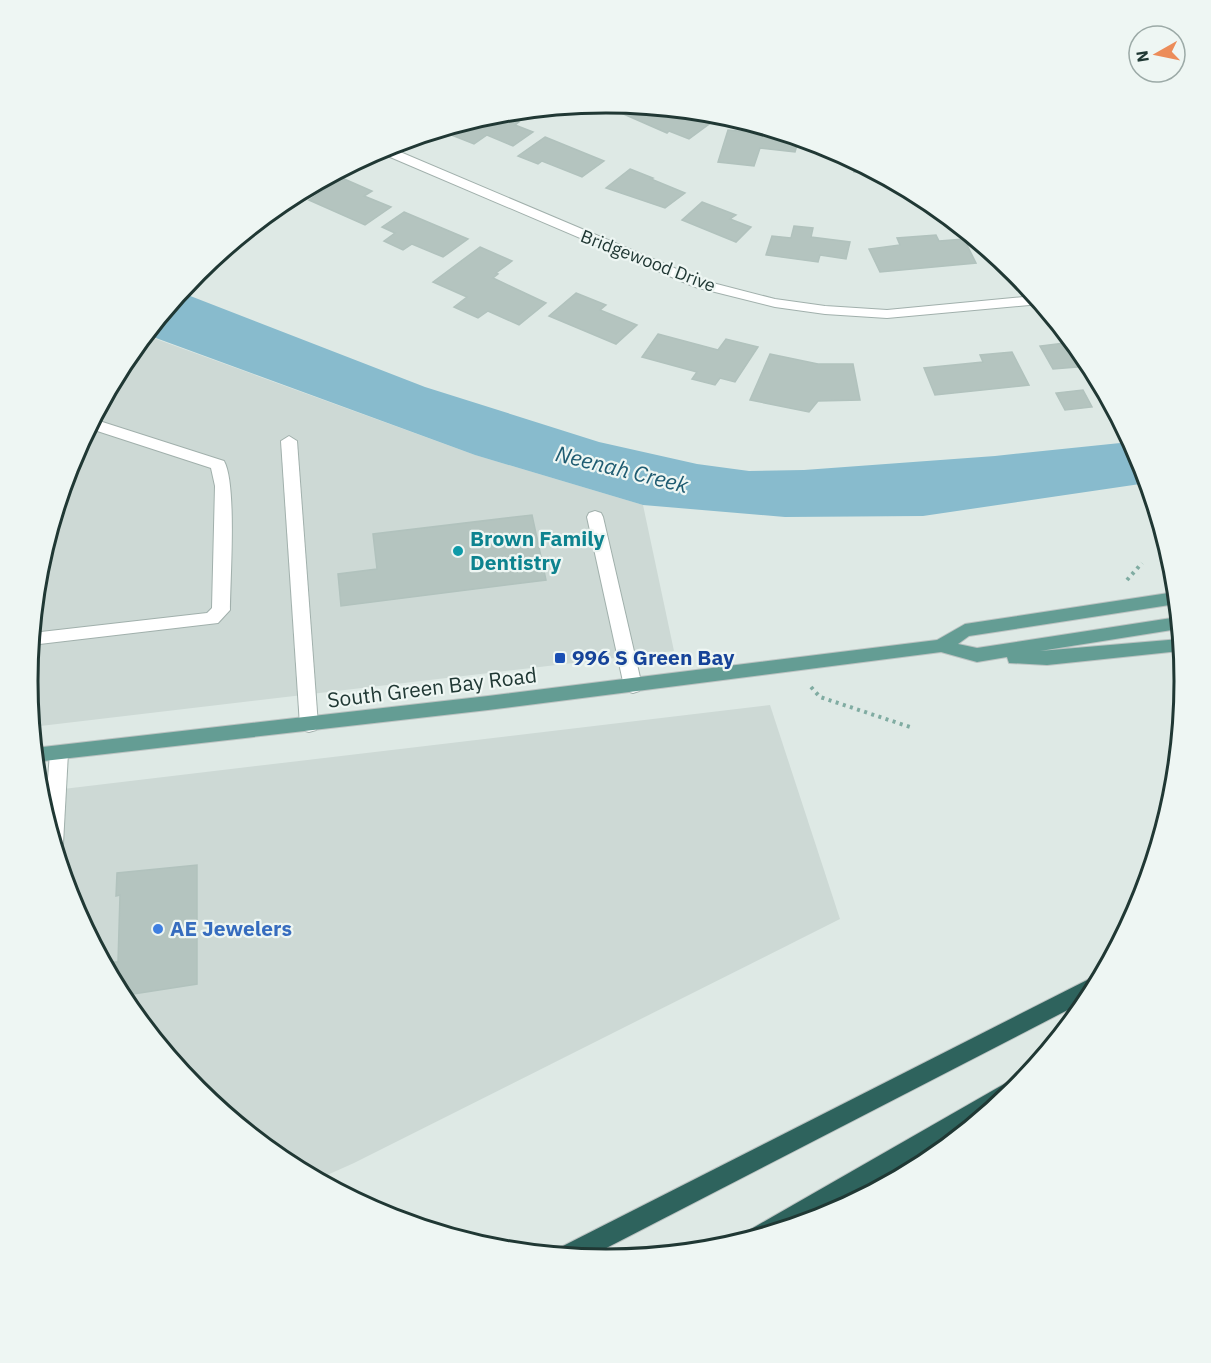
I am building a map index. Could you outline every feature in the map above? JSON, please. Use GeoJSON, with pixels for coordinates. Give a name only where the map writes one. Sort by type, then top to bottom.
{"type":"FeatureCollection","features":[{"type":"Feature","properties":{"kind":"highway"},"geometry":{"type":"LineString","coordinates":[[581,1249],[1002,1035],[1081,992]]}},
{"type":"Feature","properties":{"kind":"highway"},"geometry":{"type":"LineString","coordinates":[[793,1217],[982,1107]]}},
{"type":"Feature","properties":{"kind":"main road","name":"South Green Bay Road"},"geometry":{"type":"LineString","coordinates":[[941,646],[965,630],[1168,599]]}},
{"type":"Feature","properties":{"kind":"main road","name":"South Green Bay Road"},"geometry":{"type":"LineString","coordinates":[[42,754],[633,686],[941,646],[977,654],[1170,624]]}},
{"type":"Feature","properties":{"kind":"main road"},"geometry":{"type":"LineString","coordinates":[[977,654],[1047,658],[1172,646]]}},
{"type":"Feature","properties":{"kind":"street","name":"Bridgewood Drive"},"geometry":{"type":"LineString","coordinates":[[394,155],[700,284],[775,303],[825,310],[887,314],[1027,301]]}},
{"type":"Feature","properties":{"kind":"street"},"geometry":{"type":"LineString","coordinates":[[39,638],[212,619],[221,610],[223,486],[219,465],[98,426]]}},
{"type":"Feature","properties":{"kind":"street"},"geometry":{"type":"LineString","coordinates":[[290,441],[309,725]]}},
{"type":"Feature","properties":{"kind":"street"},"geometry":{"type":"LineString","coordinates":[[595,517],[633,686]]}},
{"type":"Feature","properties":{"kind":"street"},"geometry":{"type":"LineString","coordinates":[[55,820],[60,753]]}},
{"type":"Feature","properties":{"kind":"path"},"geometry":{"type":"LineString","coordinates":[[792,666],[820,697],[913,728]]}},
{"type":"Feature","properties":{"kind":"shaded area"},"geometry":{"type":"Polygon","coordinates":[[[153,338],[475,455],[643,505],[674,651],[40,726],[38,682],[42,607],[57,534],[81,464],[96,430],[133,366],[153,338]]]}},
{"type":"Feature","properties":{"kind":"shaded area"},"geometry":{"type":"Polygon","coordinates":[[[770,705],[840,919],[326,1176],[290,1154],[231,1109],[178,1056],[133,997],[96,933],[81,899],[57,829],[48,791],[770,705]]]}},
{"type":"Feature","properties":{"kind":"water","name":"Neenah Creek"},"geometry":{"type":"Polygon","coordinates":[[[189,296],[425,387],[599,442],[697,464],[749,471],[804,470],[995,456],[1121,443],[1138,484],[923,516],[785,517],[643,505],[475,455],[154,337],[189,296]]]}},
{"type":"Feature","properties":{"kind":"building"},"geometry":{"type":"Polygon","coordinates":[[[624,114],[680,118],[711,123],[689,139],[669,131],[667,133],[624,114]]]}},
{"type":"Feature","properties":{"kind":"building"},"geometry":{"type":"Polygon","coordinates":[[[516,121],[519,122],[515,125],[533,132],[513,146],[487,135],[474,144],[452,135],[516,121]]]}},
{"type":"Feature","properties":{"kind":"building"},"geometry":{"type":"Polygon","coordinates":[[[728,130],[753,133],[796,147],[795,152],[760,148],[754,166],[718,162],[728,130]]]}},
{"type":"Feature","properties":{"kind":"building"},"geometry":{"type":"Polygon","coordinates":[[[545,137],[604,161],[582,177],[542,161],[538,164],[518,156],[545,137]]]}},
{"type":"Feature","properties":{"kind":"building"},"geometry":{"type":"Polygon","coordinates":[[[630,169],[685,193],[665,208],[606,188],[630,169]]]}},
{"type":"Feature","properties":{"kind":"building"},"geometry":{"type":"Polygon","coordinates":[[[343,178],[372,191],[364,196],[391,207],[365,225],[309,200],[343,178]]]}},
{"type":"Feature","properties":{"kind":"building"},"geometry":{"type":"Polygon","coordinates":[[[702,202],[736,215],[730,219],[751,227],[736,242],[682,220],[702,202]]]}},
{"type":"Feature","properties":{"kind":"building"},"geometry":{"type":"Polygon","coordinates":[[[404,212],[468,239],[443,257],[412,244],[403,250],[384,241],[395,233],[382,227],[404,212]]]}},
{"type":"Feature","properties":{"kind":"building"},"geometry":{"type":"Polygon","coordinates":[[[794,226],[813,228],[811,237],[850,242],[846,259],[820,255],[818,262],[766,255],[772,236],[791,238],[794,226]]]}},
{"type":"Feature","properties":{"kind":"building"},"geometry":{"type":"Polygon","coordinates":[[[936,235],[939,241],[961,239],[966,243],[976,263],[880,272],[869,249],[900,245],[897,238],[936,235]]]}},
{"type":"Feature","properties":{"kind":"building"},"geometry":{"type":"Polygon","coordinates":[[[480,247],[512,261],[493,278],[546,303],[519,325],[488,311],[478,318],[454,307],[467,297],[433,282],[480,247]]]}},
{"type":"Feature","properties":{"kind":"building"},"geometry":{"type":"Polygon","coordinates":[[[576,293],[606,305],[600,310],[637,325],[616,344],[549,316],[576,293]]]}},
{"type":"Feature","properties":{"kind":"building"},"geometry":{"type":"Polygon","coordinates":[[[658,334],[718,350],[726,339],[758,347],[735,382],[720,378],[715,385],[692,379],[697,372],[642,357],[658,334]]]}},
{"type":"Feature","properties":{"kind":"building"},"geometry":{"type":"Polygon","coordinates":[[[1061,343],[1079,367],[1053,369],[1040,346],[1061,343]]]}},
{"type":"Feature","properties":{"kind":"building"},"geometry":{"type":"Polygon","coordinates":[[[1012,352],[1029,385],[935,395],[924,368],[983,362],[980,355],[1012,352]]]}},
{"type":"Feature","properties":{"kind":"building"},"geometry":{"type":"Polygon","coordinates":[[[770,354],[818,364],[853,364],[860,400],[818,401],[809,412],[750,400],[770,354]]]}},
{"type":"Feature","properties":{"kind":"building"},"geometry":{"type":"Polygon","coordinates":[[[1083,390],[1092,407],[1065,410],[1056,393],[1083,390]]]}},
{"type":"Feature","properties":{"kind":"building","name":"Brown Family Dentistry"},"geometry":{"type":"Polygon","coordinates":[[[532,515],[546,580],[341,606],[338,574],[377,569],[373,534],[532,515]]]}},
{"type":"Feature","properties":{"kind":"building","name":"AE Jewelers"},"geometry":{"type":"Polygon","coordinates":[[[197,865],[197,984],[131,994],[114,965],[114,962],[118,962],[120,895],[116,896],[117,873],[197,865]]]}},
{"type":"Feature","properties":{"kind":"place","name":"Brown Family Dentistry"},"geometry":{"type":"Point","coordinates":[458,551]}},
{"type":"Feature","properties":{"kind":"place","name":"996 S Green Bay"},"geometry":{"type":"Point","coordinates":[560,658]}},
{"type":"Feature","properties":{"kind":"place","name":"AE Jewelers"},"geometry":{"type":"Point","coordinates":[158,929]}}]}
